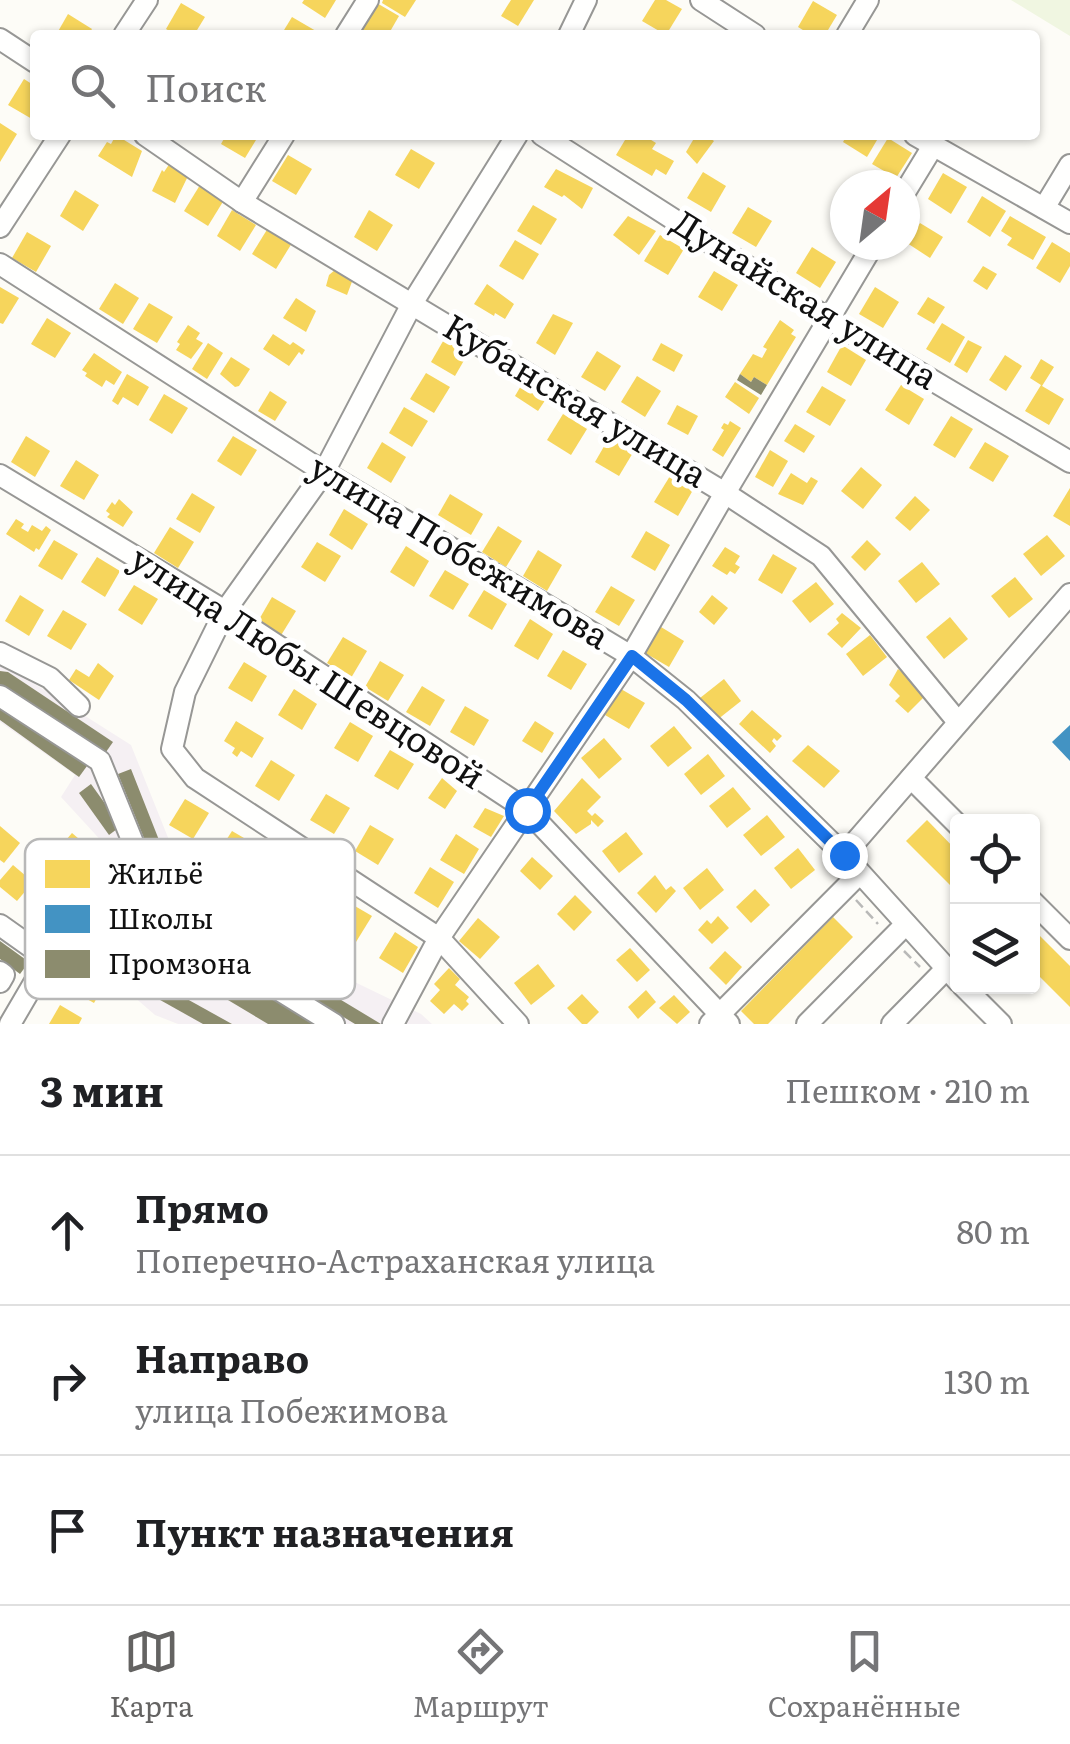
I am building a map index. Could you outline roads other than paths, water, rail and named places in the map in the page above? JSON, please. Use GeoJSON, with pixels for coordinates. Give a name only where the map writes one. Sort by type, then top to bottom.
{"type":"FeatureCollection","features":[{"type":"Feature","properties":{"kind":"street"},"geometry":{"type":"LineString","coordinates":[[127,30],[147,0]]}},
{"type":"Feature","properties":{"kind":"street"},"geometry":{"type":"LineString","coordinates":[[349,30],[368,0]]}},
{"type":"Feature","properties":{"kind":"street"},"geometry":{"type":"LineString","coordinates":[[571,30],[586,0]]}},
{"type":"Feature","properties":{"kind":"street"},"geometry":{"type":"LineString","coordinates":[[701,0],[746,30]]}},
{"type":"Feature","properties":{"kind":"street"},"geometry":{"type":"LineString","coordinates":[[850,30],[868,0]]}},
{"type":"Feature","properties":{"kind":"street"},"geometry":{"type":"LineString","coordinates":[[0,40],[30,59]]}},
{"type":"Feature","properties":{"kind":"street"},"geometry":{"type":"LineString","coordinates":[[0,227],[57,140]]}},
{"type":"Feature","properties":{"kind":"street","name":"Кубанская улица"},"geometry":{"type":"LineString","coordinates":[[151,140],[242,202],[725,492],[820,556],[958,722]]}},
{"type":"Feature","properties":{"kind":"street"},"geometry":{"type":"LineString","coordinates":[[242,202],[281,140]]}},
{"type":"Feature","properties":{"kind":"street"},"geometry":{"type":"LineString","coordinates":[[288,839],[195,778],[172,749],[185,692],[225,611],[324,472],[413,302],[513,140]]}},
{"type":"Feature","properties":{"kind":"street","name":"Дунайская улица"},"geometry":{"type":"LineString","coordinates":[[550,140],[829,319],[1070,462]]}},
{"type":"Feature","properties":{"kind":"street"},"geometry":{"type":"LineString","coordinates":[[913,170],[924,140],[1070,223]]}},
{"type":"Feature","properties":{"kind":"street"},"geometry":{"type":"LineString","coordinates":[[1044,208],[1070,165]]}},
{"type":"Feature","properties":{"kind":"street"},"geometry":{"type":"LineString","coordinates":[[393,1024],[439,938],[632,656],[864,260]]}},
{"type":"Feature","properties":{"kind":"street","name":"улица Побежимова"},"geometry":{"type":"LineString","coordinates":[[0,264],[324,472],[632,656],[686,700],[844,855],[852,881],[946,977]]}},
{"type":"Feature","properties":{"kind":"street","name":"улица Любы Шевцовой"},"geometry":{"type":"LineString","coordinates":[[0,475],[225,611],[527,810],[720,1020]]}},
{"type":"Feature","properties":{"kind":"street"},"geometry":{"type":"LineString","coordinates":[[844,855],[1070,594]]}},
{"type":"Feature","properties":{"kind":"street"},"geometry":{"type":"LineString","coordinates":[[0,653],[50,678],[78,706]]}},
{"type":"Feature","properties":{"kind":"street"},"geometry":{"type":"LineString","coordinates":[[0,696],[100,761],[132,839]]}},
{"type":"Feature","properties":{"kind":"street"},"geometry":{"type":"LineString","coordinates":[[910,778],[950,817]]}},
{"type":"Feature","properties":{"kind":"street"},"geometry":{"type":"LineString","coordinates":[[720,1020],[852,881]]}},
{"type":"Feature","properties":{"kind":"street"},"geometry":{"type":"LineString","coordinates":[[355,883],[439,938],[518,1024]]}},
{"type":"Feature","properties":{"kind":"street"},"geometry":{"type":"LineString","coordinates":[[1035,904],[1070,939]]}},
{"type":"Feature","properties":{"kind":"street"},"geometry":{"type":"LineString","coordinates":[[0,925],[25,943]]}},
{"type":"Feature","properties":{"kind":"street"},"geometry":{"type":"LineString","coordinates":[[807,1024],[899,931]]}},
{"type":"Feature","properties":{"kind":"street"},"geometry":{"type":"LineString","coordinates":[[0,972],[4,975],[0,982]]}},
{"type":"Feature","properties":{"kind":"street"},"geometry":{"type":"LineString","coordinates":[[892,1024],[946,977]]}},
{"type":"Feature","properties":{"kind":"street"},"geometry":{"type":"LineString","coordinates":[[971,994],[1002,1024]]}},
{"type":"Feature","properties":{"kind":"street"},"geometry":{"type":"LineString","coordinates":[[10,1024],[25,998]]}},
{"type":"Feature","properties":{"kind":"street"},"geometry":{"type":"LineString","coordinates":[[294,999],[334,1024]]}}]}
